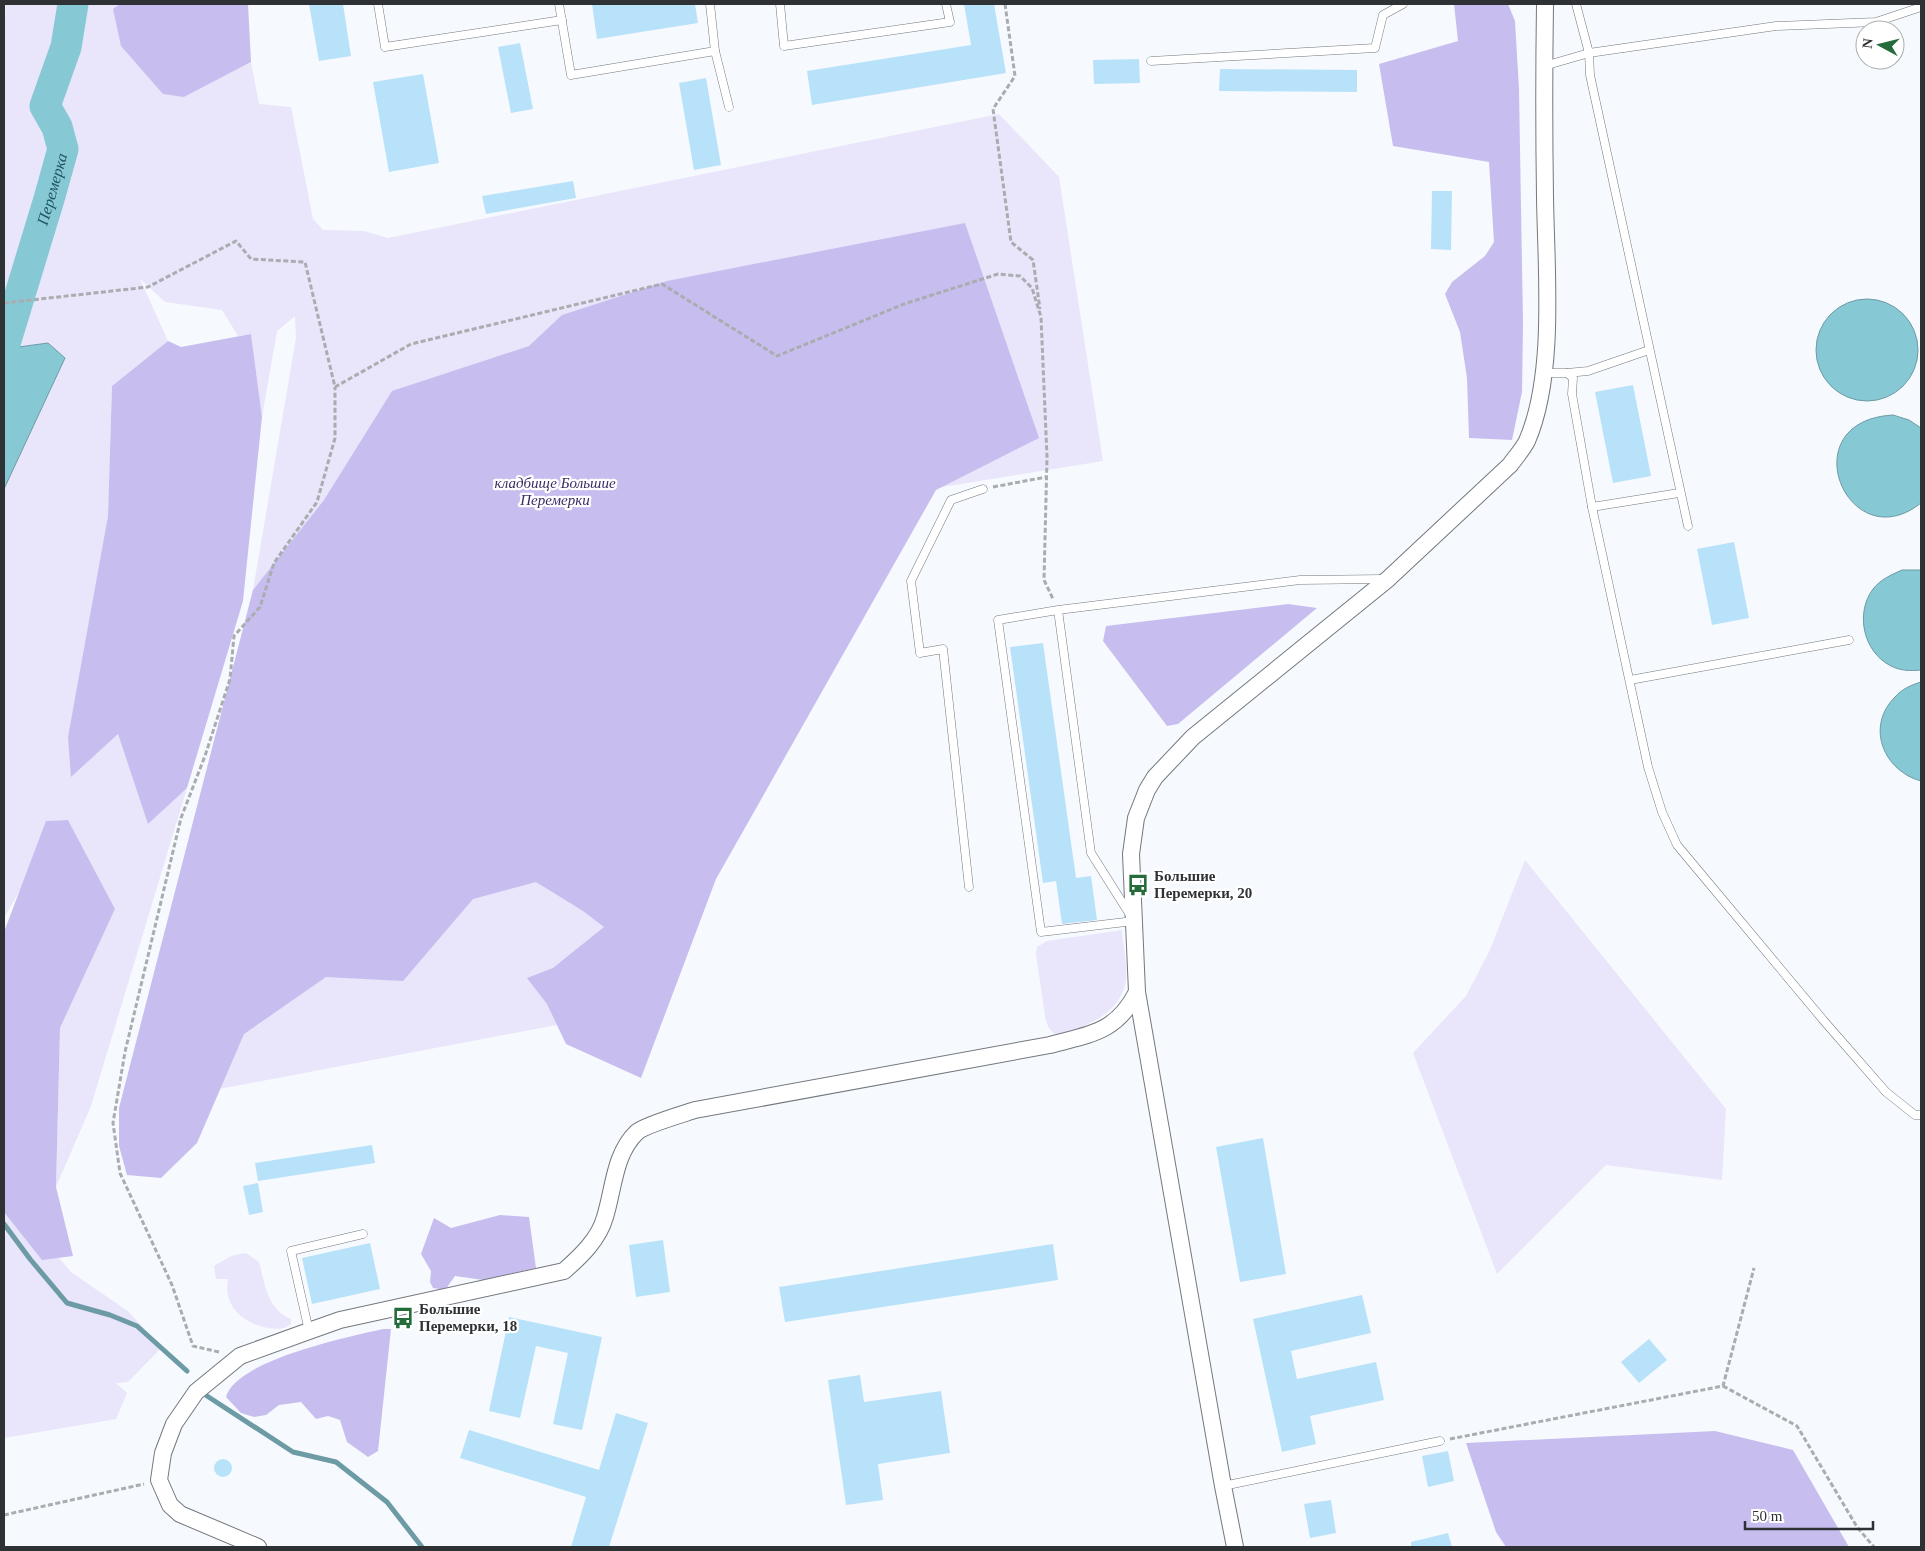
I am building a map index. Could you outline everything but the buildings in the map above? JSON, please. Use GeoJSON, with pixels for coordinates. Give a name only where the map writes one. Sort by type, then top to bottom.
{"type":"FeatureCollection","features":[{"type":"Feature","properties":{"kind":"street"},"geometry":{"type":"LineString","coordinates":[[1235,1547],[1136,992],[1131,854],[1133,836],[1141,802],[1155,777],[1193,737],[1388,579],[1510,466],[1526,443],[1534,424],[1545,373],[1547,310],[1544,4]]}},
{"type":"Feature","properties":{"kind":"street"},"geometry":{"type":"LineString","coordinates":[[258,1547],[180,1514],[170,1505],[159,1480],[163,1453],[174,1424],[196,1392],[240,1356],[340,1320],[564,1271],[586,1251],[605,1219],[618,1166],[626,1146],[639,1130],[695,1110],[1050,1045],[1096,1033],[1121,1016],[1136,992]]}},
{"type":"Feature","properties":{"kind":"lane"},"geometry":{"type":"LineString","coordinates":[[378,4],[385,47],[562,20]]}},
{"type":"Feature","properties":{"kind":"lane"},"geometry":{"type":"LineString","coordinates":[[560,4],[571,75],[714,51]]}},
{"type":"Feature","properties":{"kind":"lane"},"geometry":{"type":"LineString","coordinates":[[710,4],[714,51],[729,107]]}},
{"type":"Feature","properties":{"kind":"lane"},"geometry":{"type":"LineString","coordinates":[[780,4],[784,46],[950,22],[946,4]]}},
{"type":"Feature","properties":{"kind":"lane"},"geometry":{"type":"LineString","coordinates":[[1151,61],[1374,48],[1383,14],[1403,4]]}},
{"type":"Feature","properties":{"kind":"lane"},"geometry":{"type":"LineString","coordinates":[[1576,4],[1589,53],[1590,75],[1688,526]]}},
{"type":"Feature","properties":{"kind":"lane"},"geometry":{"type":"LineString","coordinates":[[1544,66],[1589,53],[1776,26],[1876,22],[1921,7]]}},
{"type":"Feature","properties":{"kind":"lane"},"geometry":{"type":"LineString","coordinates":[[1545,373],[1588,371],[1649,350]]}},
{"type":"Feature","properties":{"kind":"lane"},"geometry":{"type":"LineString","coordinates":[[1567,373],[1573,378],[1572,394],[1592,507],[1648,767],[1662,812],[1677,844],[1811,1006],[1886,1092],[1915,1115],[1921,1115]]}},
{"type":"Feature","properties":{"kind":"lane"},"geometry":{"type":"LineString","coordinates":[[969,888],[943,649],[920,653],[911,581],[951,500],[983,489]]}},
{"type":"Feature","properties":{"kind":"lane"},"geometry":{"type":"LineString","coordinates":[[1592,507],[1680,493]]}},
{"type":"Feature","properties":{"kind":"lane"},"geometry":{"type":"LineString","coordinates":[[1058,610],[1091,853],[1134,921],[1041,932],[998,620],[1058,610],[1300,580],[1388,579]]}},
{"type":"Feature","properties":{"kind":"lane"},"geometry":{"type":"LineString","coordinates":[[1630,680],[1849,640]]}},
{"type":"Feature","properties":{"kind":"lane"},"geometry":{"type":"LineString","coordinates":[[309,1330],[291,1251],[363,1234]]}},
{"type":"Feature","properties":{"kind":"lane"},"geometry":{"type":"LineString","coordinates":[[1223,1486],[1440,1441]]}},
{"type":"Feature","properties":{"kind":"path"},"geometry":{"type":"LineString","coordinates":[[1005,4],[1015,76],[993,109],[1012,242],[1033,260],[1041,317],[1047,457],[1044,580],[1052,596]]}},
{"type":"Feature","properties":{"kind":"path"},"geometry":{"type":"LineString","coordinates":[[4,303],[148,287],[236,241],[251,259],[304,262],[335,386],[335,438],[317,502],[274,563],[260,607],[234,636],[230,679],[205,756],[181,818],[125,1052],[113,1123],[120,1174],[172,1285],[193,1346],[240,1356]]}},
{"type":"Feature","properties":{"kind":"path"},"geometry":{"type":"LineString","coordinates":[[335,386],[411,344],[662,284],[777,356],[904,304],[998,274],[1020,276],[1032,288],[1041,317]]}},
{"type":"Feature","properties":{"kind":"path"},"geometry":{"type":"LineString","coordinates":[[983,489],[1046,477]]}},
{"type":"Feature","properties":{"kind":"path"},"geometry":{"type":"LineString","coordinates":[[1723,1386],[1754,1268]]}},
{"type":"Feature","properties":{"kind":"path"},"geometry":{"type":"LineString","coordinates":[[1440,1441],[1723,1386],[1797,1426],[1857,1527],[1874,1547]]}},
{"type":"Feature","properties":{"kind":"path"},"geometry":{"type":"LineString","coordinates":[[4,1514],[159,1480]]}},
{"type":"Feature","properties":{"kind":"green space","name":"кладбище Большие Перемерки"},"geometry":{"type":"Polygon","coordinates":[[[6,4],[132,4],[184,97],[251,62],[259,104],[291,107],[313,219],[323,230],[364,231],[388,238],[999,114],[1059,177],[1103,461],[862,500],[620,1013],[119,1108],[253,590],[296,338],[295,316],[277,331],[262,417],[251,334],[238,336],[222,310],[165,302],[140,279],[168,341],[112,386],[108,516],[71,776],[118,734],[148,823],[187,788],[91,1106],[56,1187],[60,1028],[115,909],[68,820],[46,821],[34,866],[4,918],[4,489],[65,358],[48,343],[4,349],[4,30],[6,4]]]}},
{"type":"Feature","properties":{"kind":"green space"},"geometry":{"type":"Polygon","coordinates":[[[120,4],[248,4],[251,62],[184,97],[163,94],[121,46],[113,9],[120,4]]]}},
{"type":"Feature","properties":{"kind":"green space"},"geometry":{"type":"Polygon","coordinates":[[[1454,4],[1508,4],[1515,21],[1519,89],[1523,323],[1522,392],[1512,440],[1469,438],[1467,378],[1460,332],[1445,294],[1452,282],[1485,256],[1494,242],[1489,162],[1393,146],[1379,64],[1458,41],[1454,4]]]}},
{"type":"Feature","properties":{"kind":"green space","name":"кладбище Большие Перемерки"},"geometry":{"type":"Polygon","coordinates":[[[965,223],[1039,438],[936,490],[716,879],[641,1078],[566,1044],[547,1004],[527,978],[553,968],[604,927],[583,911],[536,882],[473,899],[403,981],[326,977],[244,1034],[197,1143],[161,1178],[127,1175],[119,1146],[119,1108],[253,590],[324,500],[392,391],[529,346],[562,315],[667,281],[965,223]]]}},
{"type":"Feature","properties":{"kind":"green space"},"geometry":{"type":"Polygon","coordinates":[[[251,334],[262,417],[243,601],[187,788],[148,824],[118,734],[71,777],[68,737],[108,516],[112,386],[168,341],[181,347],[251,334]]]}},
{"type":"Feature","properties":{"kind":"green space"},"geometry":{"type":"Polygon","coordinates":[[[1288,604],[1317,608],[1178,724],[1167,726],[1103,641],[1106,626],[1288,604]]]}},
{"type":"Feature","properties":{"kind":"green space"},"geometry":{"type":"Polygon","coordinates":[[[68,820],[115,909],[60,1028],[56,1187],[73,1256],[42,1260],[4,1212],[4,932],[46,821],[68,820]]]}},
{"type":"Feature","properties":{"kind":"green space"},"geometry":{"type":"Polygon","coordinates":[[[1525,860],[1726,1109],[1722,1180],[1606,1165],[1497,1274],[1413,1053],[1466,996],[1490,950],[1525,860]]]}},
{"type":"Feature","properties":{"kind":"green space"},"geometry":{"type":"Polygon","coordinates":[[[1122,930],[1126,976],[1124,989],[1119,999],[1111,1009],[1091,1023],[1057,1035],[1052,1032],[1045,1016],[1036,954],[1037,947],[1047,941],[1122,930]]]}},
{"type":"Feature","properties":{"kind":"green space"},"geometry":{"type":"Polygon","coordinates":[[[4,1194],[71,1272],[129,1312],[161,1348],[128,1382],[116,1383],[127,1393],[116,1419],[4,1438],[4,1194]]]}},
{"type":"Feature","properties":{"kind":"green space"},"geometry":{"type":"Polygon","coordinates":[[[500,1215],[529,1217],[536,1268],[483,1280],[455,1276],[445,1290],[433,1288],[430,1282],[431,1271],[421,1254],[434,1218],[451,1228],[500,1215]]]}},
{"type":"Feature","properties":{"kind":"green space"},"geometry":{"type":"Polygon","coordinates":[[[246,1253],[259,1262],[268,1295],[277,1309],[291,1319],[291,1324],[288,1326],[280,1329],[268,1328],[243,1318],[232,1305],[229,1298],[227,1289],[228,1279],[216,1279],[214,1266],[231,1256],[246,1253]]]}},
{"type":"Feature","properties":{"kind":"green space"},"geometry":{"type":"Polygon","coordinates":[[[383,1329],[391,1329],[378,1451],[368,1457],[347,1442],[340,1420],[328,1416],[316,1419],[301,1402],[279,1405],[266,1415],[254,1417],[241,1413],[226,1397],[234,1384],[250,1372],[271,1361],[321,1344],[383,1329]]]}},
{"type":"Feature","properties":{"kind":"green space"},"geometry":{"type":"Polygon","coordinates":[[[1715,1431],[1793,1450],[1849,1547],[1506,1547],[1496,1532],[1466,1443],[1715,1431]]]}},
{"type":"Feature","properties":{"kind":"water"},"geometry":{"type":"Polygon","coordinates":[[[1867,299],[1886,303],[1903,314],[1914,331],[1918,350],[1914,369],[1903,386],[1886,397],[1867,401],[1848,397],[1831,386],[1820,369],[1816,350],[1820,331],[1831,314],[1848,303],[1867,299]]]}},
{"type":"Feature","properties":{"kind":"water"},"geometry":{"type":"Polygon","coordinates":[[[48,343],[65,358],[4,489],[4,349],[48,343]]]}},
{"type":"Feature","properties":{"kind":"water"},"geometry":{"type":"Polygon","coordinates":[[[1893,415],[1909,420],[1921,428],[1921,503],[1895,516],[1871,515],[1853,502],[1841,483],[1837,461],[1843,439],[1861,423],[1893,415]]]}},
{"type":"Feature","properties":{"kind":"water"},"geometry":{"type":"Polygon","coordinates":[[[1902,570],[1921,570],[1921,670],[1898,669],[1881,660],[1868,642],[1865,631],[1864,609],[1873,589],[1883,580],[1902,570]]]}},
{"type":"Feature","properties":{"kind":"water"},"geometry":{"type":"Polygon","coordinates":[[[1921,682],[1921,781],[1908,776],[1897,768],[1883,746],[1880,734],[1881,721],[1886,709],[1895,697],[1907,688],[1921,682]]]}},
{"type":"Feature","properties":{"kind":"waterway","name":"Перемерка"},"geometry":{"type":"LineString","coordinates":[[4,347],[63,149],[57,127],[45,106],[66,47],[73,4]]}},
{"type":"Feature","properties":{"kind":"waterway"},"geometry":{"type":"LineString","coordinates":[[4,1224],[67,1303],[110,1315],[137,1326],[187,1371]]}},
{"type":"Feature","properties":{"kind":"waterway"},"geometry":{"type":"LineString","coordinates":[[207,1396],[293,1452],[336,1462],[387,1502],[422,1547]]}},
{"type":"Feature","properties":{"kind":"place","name":"Большие Перемерки, 20"},"geometry":{"type":"Point","coordinates":[1138,885]}},
{"type":"Feature","properties":{"kind":"place","name":"Большие Перемерки, 18"},"geometry":{"type":"Point","coordinates":[403,1318]}}]}
